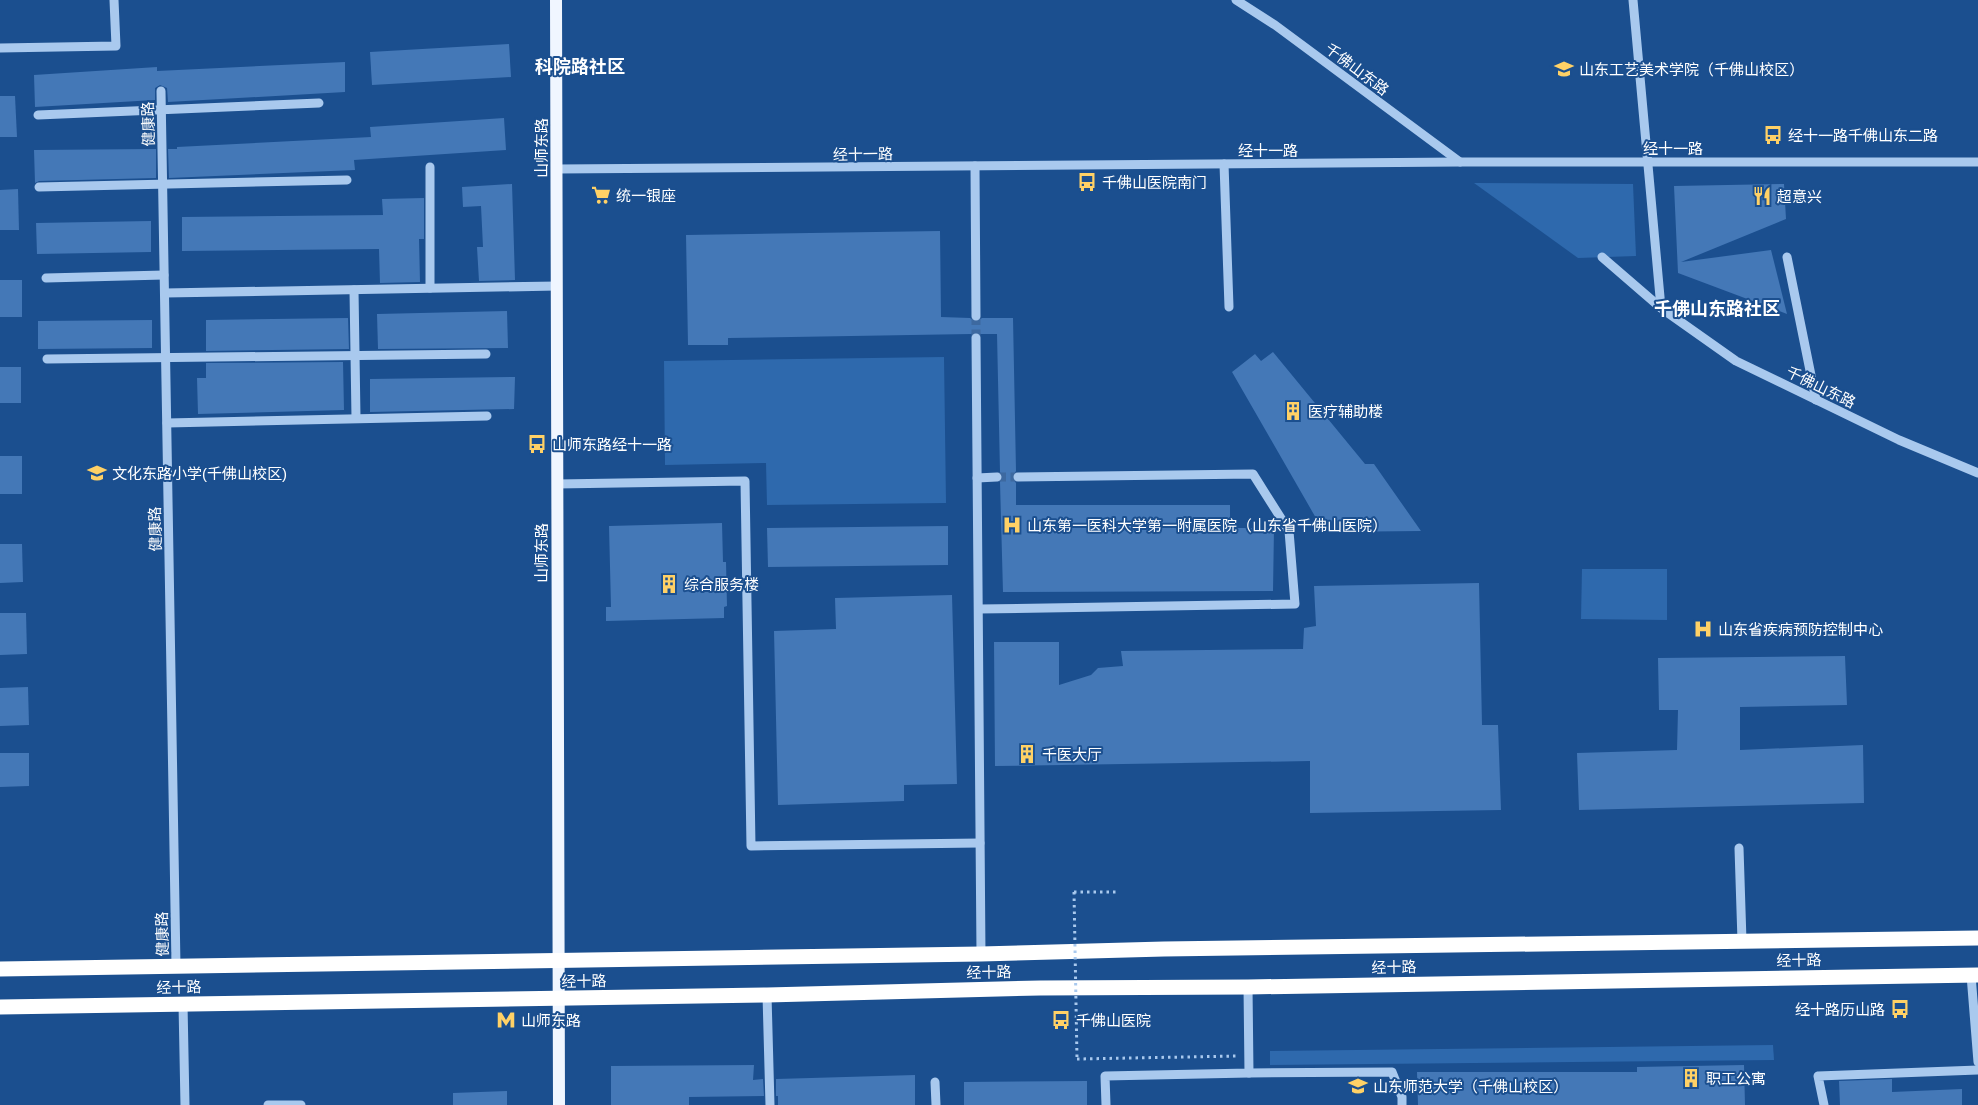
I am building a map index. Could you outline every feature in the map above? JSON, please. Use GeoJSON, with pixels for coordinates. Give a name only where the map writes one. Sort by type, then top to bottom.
{"type":"FeatureCollection","features":[{"type":"Feature","properties":{"kind":"highway","name":"经十路"},"geometry":{"type":"LineString","coordinates":[[0,968],[982,954],[1164,948],[1978,938]]}},
{"type":"Feature","properties":{"kind":"highway","name":"经十路"},"geometry":{"type":"LineString","coordinates":[[0,1007],[560,999],[1040,988],[1248,987],[1975,975]]}},
{"type":"Feature","properties":{"kind":"main road","name":"山师东路"},"geometry":{"type":"LineString","coordinates":[[556,0],[558,169],[559,1105]]}},
{"type":"Feature","properties":{"kind":"street"},"geometry":{"type":"LineString","coordinates":[[0,48],[116,46],[114,0]]}},
{"type":"Feature","properties":{"kind":"street","name":"千佛山东路"},"geometry":{"type":"LineString","coordinates":[[1236,0],[1275,25],[1460,162]]}},
{"type":"Feature","properties":{"kind":"street"},"geometry":{"type":"LineString","coordinates":[[1633,0],[1661,308]]}},
{"type":"Feature","properties":{"kind":"street","name":"健康路"},"geometry":{"type":"LineString","coordinates":[[161,91],[176,966]]}},
{"type":"Feature","properties":{"kind":"street"},"geometry":{"type":"LineString","coordinates":[[38,115],[319,103]]}},
{"type":"Feature","properties":{"kind":"street","name":"经十一路"},"geometry":{"type":"LineString","coordinates":[[558,169],[1460,162],[1978,162]]}},
{"type":"Feature","properties":{"kind":"street"},"geometry":{"type":"LineString","coordinates":[[1224,164],[1229,307]]}},
{"type":"Feature","properties":{"kind":"street"},"geometry":{"type":"LineString","coordinates":[[975,166],[976,316]]}},
{"type":"Feature","properties":{"kind":"street"},"geometry":{"type":"LineString","coordinates":[[430,167],[430,288]]}},
{"type":"Feature","properties":{"kind":"street"},"geometry":{"type":"LineString","coordinates":[[39,187],[347,180]]}},
{"type":"Feature","properties":{"kind":"street","name":"千佛山东路"},"geometry":{"type":"LineString","coordinates":[[1602,257],[1661,308],[1736,361],[1899,440],[1978,473]]}},
{"type":"Feature","properties":{"kind":"street"},"geometry":{"type":"LineString","coordinates":[[1787,257],[1816,400]]}},
{"type":"Feature","properties":{"kind":"street"},"geometry":{"type":"LineString","coordinates":[[46,278],[164,275]]}},
{"type":"Feature","properties":{"kind":"street"},"geometry":{"type":"LineString","coordinates":[[165,293],[557,286]]}},
{"type":"Feature","properties":{"kind":"street"},"geometry":{"type":"LineString","coordinates":[[354,290],[356,418]]}},
{"type":"Feature","properties":{"kind":"street"},"geometry":{"type":"LineString","coordinates":[[976,338],[982,954]]}},
{"type":"Feature","properties":{"kind":"street"},"geometry":{"type":"LineString","coordinates":[[48,359],[486,354]]}},
{"type":"Feature","properties":{"kind":"street"},"geometry":{"type":"LineString","coordinates":[[167,422],[487,416]]}},
{"type":"Feature","properties":{"kind":"street"},"geometry":{"type":"LineString","coordinates":[[978,609],[1295,604],[1289,530],[1253,474],[1018,477]]}},
{"type":"Feature","properties":{"kind":"street"},"geometry":{"type":"LineString","coordinates":[[977,478],[998,477]]}},
{"type":"Feature","properties":{"kind":"street"},"geometry":{"type":"LineString","coordinates":[[557,484],[746,481],[751,846],[980,843]]}},
{"type":"Feature","properties":{"kind":"street"},"geometry":{"type":"LineString","coordinates":[[1739,848],[1742,941]]}},
{"type":"Feature","properties":{"kind":"street"},"geometry":{"type":"LineString","coordinates":[[1975,975],[1978,1062]]}},
{"type":"Feature","properties":{"kind":"street"},"geometry":{"type":"LineString","coordinates":[[1248,987],[1249,1073]]}},
{"type":"Feature","properties":{"kind":"street"},"geometry":{"type":"LineString","coordinates":[[767,995],[770,1105]]}},
{"type":"Feature","properties":{"kind":"street"},"geometry":{"type":"LineString","coordinates":[[184,1004],[185,1105]]}},
{"type":"Feature","properties":{"kind":"street"},"geometry":{"type":"LineString","coordinates":[[1824,1105],[1818,1076],[1978,1070]]}},
{"type":"Feature","properties":{"kind":"street"},"geometry":{"type":"LineString","coordinates":[[1106,1105],[1105,1076],[1392,1072],[1402,1097],[1402,1105]]}},
{"type":"Feature","properties":{"kind":"street"},"geometry":{"type":"LineString","coordinates":[[935,1082],[936,1105]]}},
{"type":"Feature","properties":{"kind":"street"},"geometry":{"type":"LineString","coordinates":[[268,1105],[301,1105]]}},
{"type":"Feature","properties":{"kind":"path"},"geometry":{"type":"LineString","coordinates":[[1117,892],[1074,892],[1077,1059],[1249,1056]]}},
{"type":"Feature","properties":{"kind":"shaded area"},"geometry":{"type":"Polygon","coordinates":[[[1474,183],[1633,184],[1636,256],[1578,258],[1474,183]]]}},
{"type":"Feature","properties":{"kind":"shaded area"},"geometry":{"type":"Polygon","coordinates":[[[944,357],[946,503],[767,505],[766,463],[665,465],[664,361],[944,357]]]}},
{"type":"Feature","properties":{"kind":"shaded area"},"geometry":{"type":"Polygon","coordinates":[[[1582,569],[1667,569],[1667,620],[1581,619],[1582,569]]]}},
{"type":"Feature","properties":{"kind":"shaded area"},"geometry":{"type":"Polygon","coordinates":[[[1773,1045],[1774,1060],[1270,1065],[1270,1051],[1773,1045]]]}},
{"type":"Feature","properties":{"kind":"building"},"geometry":{"type":"Polygon","coordinates":[[[509,44],[511,77],[372,85],[370,52],[509,44]]]}},
{"type":"Feature","properties":{"kind":"building"},"geometry":{"type":"Polygon","coordinates":[[[345,62],[345,92],[168,102],[167,88],[160,85],[155,88],[155,100],[35,107],[34,75],[157,67],[157,71],[345,62]]]}},
{"type":"Feature","properties":{"kind":"building"},"geometry":{"type":"Polygon","coordinates":[[[0,96],[15,96],[17,137],[0,137],[0,96]]]}},
{"type":"Feature","properties":{"kind":"building"},"geometry":{"type":"Polygon","coordinates":[[[504,118],[506,150],[354,160],[355,170],[169,178],[168,149],[177,149],[177,147],[371,137],[370,127],[504,118]]]}},
{"type":"Feature","properties":{"kind":"building"},"geometry":{"type":"Polygon","coordinates":[[[156,149],[156,178],[39,181],[35,183],[34,150],[156,149]]]}},
{"type":"Feature","properties":{"kind":"building"},"geometry":{"type":"Polygon","coordinates":[[[512,184],[515,280],[479,281],[477,247],[483,247],[481,206],[463,207],[462,187],[512,184]]]}},
{"type":"Feature","properties":{"kind":"building"},"geometry":{"type":"Polygon","coordinates":[[[1784,184],[1786,219],[1681,262],[1771,250],[1787,314],[1678,273],[1674,186],[1784,184]]]}},
{"type":"Feature","properties":{"kind":"building"},"geometry":{"type":"Polygon","coordinates":[[[18,189],[19,230],[0,230],[0,190],[18,189]]]}},
{"type":"Feature","properties":{"kind":"building"},"geometry":{"type":"Polygon","coordinates":[[[424,198],[424,239],[419,239],[420,282],[380,283],[379,249],[182,251],[182,217],[383,215],[382,199],[424,198]]]}},
{"type":"Feature","properties":{"kind":"building"},"geometry":{"type":"Polygon","coordinates":[[[151,221],[151,252],[37,254],[36,223],[151,221]]]}},
{"type":"Feature","properties":{"kind":"building"},"geometry":{"type":"Polygon","coordinates":[[[940,231],[941,317],[970,318],[976,322],[982,318],[1013,318],[1016,471],[1012,478],[1016,483],[1016,505],[1230,505],[1230,528],[1274,528],[1273,591],[1003,592],[1000,482],[1003,477],[1000,472],[997,334],[975,332],[971,334],[728,338],[728,345],[688,345],[686,235],[940,231]]]}},
{"type":"Feature","properties":{"kind":"building"},"geometry":{"type":"Polygon","coordinates":[[[0,280],[22,280],[22,317],[0,317],[0,280]]]}},
{"type":"Feature","properties":{"kind":"building"},"geometry":{"type":"Polygon","coordinates":[[[507,311],[508,348],[378,349],[377,314],[507,311]]]}},
{"type":"Feature","properties":{"kind":"building"},"geometry":{"type":"Polygon","coordinates":[[[348,318],[349,349],[206,351],[206,320],[348,318]]]}},
{"type":"Feature","properties":{"kind":"building"},"geometry":{"type":"Polygon","coordinates":[[[152,320],[152,348],[38,349],[38,321],[152,320]]]}},
{"type":"Feature","properties":{"kind":"building"},"geometry":{"type":"Polygon","coordinates":[[[1273,352],[1365,464],[1374,464],[1421,531],[1324,532],[1232,372],[1255,354],[1261,361],[1273,352]]]}},
{"type":"Feature","properties":{"kind":"building"},"geometry":{"type":"Polygon","coordinates":[[[343,362],[344,410],[198,414],[197,378],[206,378],[206,363],[343,362]]]}},
{"type":"Feature","properties":{"kind":"building"},"geometry":{"type":"Polygon","coordinates":[[[0,367],[21,367],[21,403],[0,403],[0,367]]]}},
{"type":"Feature","properties":{"kind":"building"},"geometry":{"type":"Polygon","coordinates":[[[515,377],[514,409],[370,412],[370,379],[515,377]]]}},
{"type":"Feature","properties":{"kind":"building"},"geometry":{"type":"Polygon","coordinates":[[[0,456],[22,456],[22,494],[0,494],[0,456]]]}},
{"type":"Feature","properties":{"kind":"building","name":"综合服务楼"},"geometry":{"type":"Polygon","coordinates":[[[722,523],[723,562],[726,562],[727,606],[724,607],[724,618],[606,621],[606,607],[611,607],[609,526],[722,523]]]}},
{"type":"Feature","properties":{"kind":"building"},"geometry":{"type":"Polygon","coordinates":[[[948,526],[948,565],[768,567],[767,528],[948,526]]]}},
{"type":"Feature","properties":{"kind":"building"},"geometry":{"type":"Polygon","coordinates":[[[0,544],[22,544],[23,582],[0,583],[0,544]]]}},
{"type":"Feature","properties":{"kind":"building"},"geometry":{"type":"Polygon","coordinates":[[[1479,583],[1482,725],[1498,725],[1501,810],[1310,813],[1310,761],[995,766],[994,642],[1059,642],[1059,685],[1091,675],[1098,668],[1123,666],[1121,651],[1303,649],[1304,628],[1316,626],[1314,586],[1479,583]]]}},
{"type":"Feature","properties":{"kind":"building"},"geometry":{"type":"Polygon","coordinates":[[[952,595],[957,784],[904,785],[904,801],[778,805],[774,631],[836,629],[835,598],[952,595]]]}},
{"type":"Feature","properties":{"kind":"building"},"geometry":{"type":"Polygon","coordinates":[[[0,613],[26,613],[27,654],[0,655],[0,613]]]}},
{"type":"Feature","properties":{"kind":"building"},"geometry":{"type":"Polygon","coordinates":[[[1845,656],[1847,705],[1740,707],[1740,750],[1863,745],[1864,803],[1579,810],[1577,753],[1677,750],[1678,710],[1659,710],[1658,658],[1845,656]]]}},
{"type":"Feature","properties":{"kind":"building"},"geometry":{"type":"Polygon","coordinates":[[[28,687],[29,725],[0,726],[0,688],[28,687]]]}},
{"type":"Feature","properties":{"kind":"building"},"geometry":{"type":"Polygon","coordinates":[[[0,753],[29,753],[29,786],[0,787],[0,753]]]}},
{"type":"Feature","properties":{"kind":"building"},"geometry":{"type":"Polygon","coordinates":[[[754,1065],[753,1080],[763,1079],[764,1096],[689,1097],[689,1105],[611,1105],[611,1066],[754,1065]]]}},
{"type":"Feature","properties":{"kind":"building"},"geometry":{"type":"Polygon","coordinates":[[[1744,1065],[1745,1105],[1418,1105],[1417,1072],[1637,1072],[1637,1067],[1744,1065]]]}},
{"type":"Feature","properties":{"kind":"building"},"geometry":{"type":"Polygon","coordinates":[[[915,1075],[915,1105],[778,1105],[778,1096],[776,1096],[776,1079],[915,1075]]]}},
{"type":"Feature","properties":{"kind":"building"},"geometry":{"type":"Polygon","coordinates":[[[1892,1079],[1892,1092],[1962,1089],[1962,1105],[1840,1105],[1839,1081],[1892,1079]]]}},
{"type":"Feature","properties":{"kind":"building"},"geometry":{"type":"Polygon","coordinates":[[[1087,1081],[1087,1105],[964,1105],[964,1082],[1087,1081]]]}},
{"type":"Feature","properties":{"kind":"building"},"geometry":{"type":"Polygon","coordinates":[[[507,1091],[507,1105],[453,1105],[453,1093],[507,1091]]]}},
{"type":"Feature","properties":{"kind":"tunnel"},"geometry":{"type":"LineString","coordinates":[[976,316],[976,338]]}},
{"type":"Feature","properties":{"kind":"tunnel"},"geometry":{"type":"LineString","coordinates":[[997,477],[1018,477]]}},
{"type":"Feature","properties":{"kind":"place","name":"山东工艺美术学院（千佛山校区）"},"geometry":{"type":"Point","coordinates":[1564,69]}},
{"type":"Feature","properties":{"kind":"place","name":"经十一路千佛山东二路"},"geometry":{"type":"Point","coordinates":[1773,135]}},
{"type":"Feature","properties":{"kind":"place","name":"千佛山医院南门"},"geometry":{"type":"Point","coordinates":[1087,182]}},
{"type":"Feature","properties":{"kind":"place","name":"统一银座"},"geometry":{"type":"Point","coordinates":[601,195]}},
{"type":"Feature","properties":{"kind":"place","name":"超意兴"},"geometry":{"type":"Point","coordinates":[1762,196]}},
{"type":"Feature","properties":{"kind":"place","name":"医疗辅助楼"},"geometry":{"type":"Point","coordinates":[1293,411]}},
{"type":"Feature","properties":{"kind":"place","name":"山师东路经十一路"},"geometry":{"type":"Point","coordinates":[537,444]}},
{"type":"Feature","properties":{"kind":"place","name":"文化东路小学(千佛山校区)"},"geometry":{"type":"Point","coordinates":[97,473]}},
{"type":"Feature","properties":{"kind":"place","name":"山东第一医科大学第一附属医院（山东省千佛山医院）"},"geometry":{"type":"Point","coordinates":[1012,525]}},
{"type":"Feature","properties":{"kind":"place","name":"综合服务楼"},"geometry":{"type":"Point","coordinates":[669,584]}},
{"type":"Feature","properties":{"kind":"place","name":"山东省疾病预防控制中心"},"geometry":{"type":"Point","coordinates":[1703,629]}},
{"type":"Feature","properties":{"kind":"place","name":"千医大厅"},"geometry":{"type":"Point","coordinates":[1027,754]}},
{"type":"Feature","properties":{"kind":"place","name":"经十路历山路"},"geometry":{"type":"Point","coordinates":[1900,1009]}},
{"type":"Feature","properties":{"kind":"place","name":"山师东路"},"geometry":{"type":"Point","coordinates":[506,1020]}},
{"type":"Feature","properties":{"kind":"place","name":"千佛山医院"},"geometry":{"type":"Point","coordinates":[1061,1020]}},
{"type":"Feature","properties":{"kind":"place","name":"职工公寓"},"geometry":{"type":"Point","coordinates":[1691,1078]}},
{"type":"Feature","properties":{"kind":"place","name":"山东师范大学（千佛山校区）"},"geometry":{"type":"Point","coordinates":[1358,1086]}},
{"type":"Feature","properties":{"kind":"district","name":"科院路社区"},"geometry":{"type":"Point","coordinates":[580,67]}},
{"type":"Feature","properties":{"kind":"district","name":"千佛山东路社区"},"geometry":{"type":"Point","coordinates":[1717,309]}}]}
